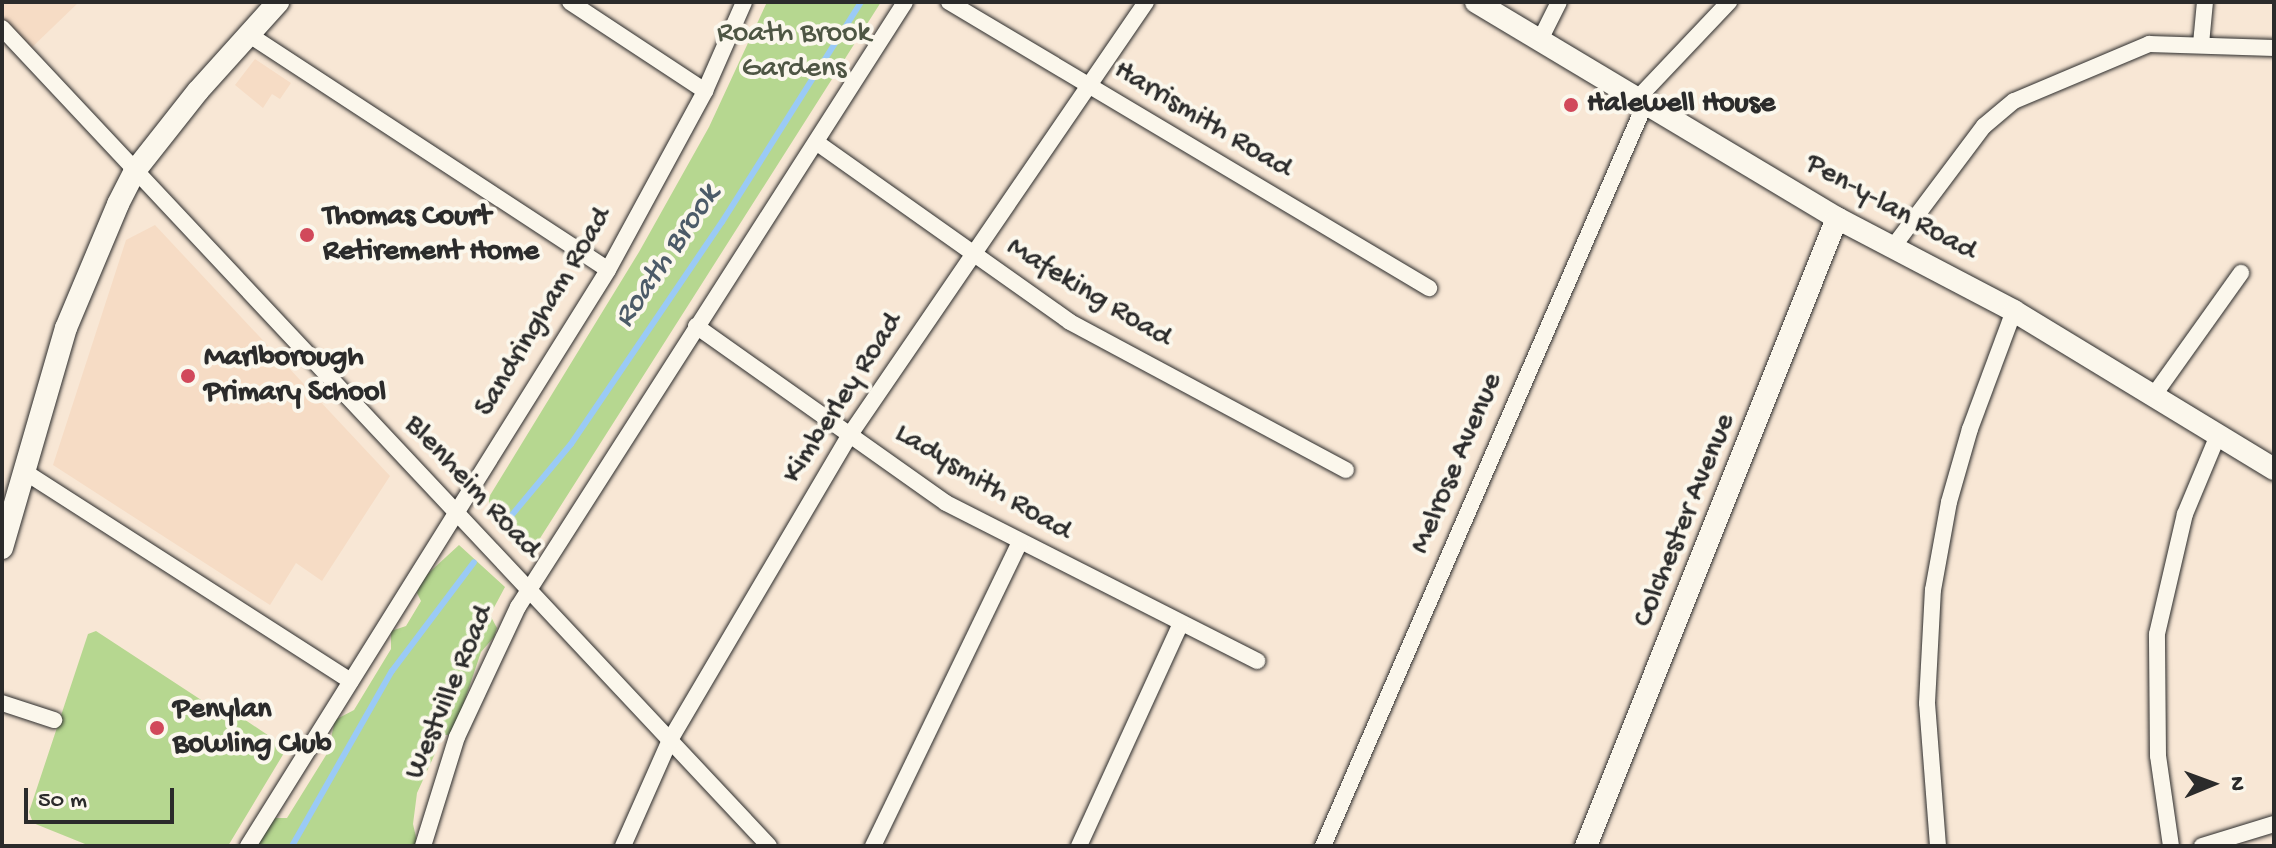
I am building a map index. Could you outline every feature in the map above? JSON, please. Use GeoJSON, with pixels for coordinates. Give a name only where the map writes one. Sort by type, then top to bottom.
{"type":"FeatureCollection","features":[{"type":"Feature","properties":{"kind":"street"},"geometry":{"type":"LineString","coordinates":[[2,548],[66,328],[134,172],[278,2]]}},
{"type":"Feature","properties":{"kind":"street"},"geometry":{"type":"LineString","coordinates":[[570,2],[705,91]]}},
{"type":"Feature","properties":{"kind":"street","name":"Sandringham Road"},"geometry":{"type":"LineString","coordinates":[[248,846],[608,270],[705,91],[744,2]]}},
{"type":"Feature","properties":{"kind":"street","name":"Westville Road"},"geometry":{"type":"LineString","coordinates":[[423,846],[468,711],[528,590],[905,2]]}},
{"type":"Feature","properties":{"kind":"street","name":"Harrismith Road"},"geometry":{"type":"LineString","coordinates":[[949,2],[1429,288]]}},
{"type":"Feature","properties":{"kind":"street","name":"Kimberley Road"},"geometry":{"type":"LineString","coordinates":[[623,846],[670,740],[849,436],[1146,2]]}},
{"type":"Feature","properties":{"kind":"street","name":"Pen-y-lan Road"},"geometry":{"type":"LineString","coordinates":[[1476,2],[1837,218],[2014,311],[2274,469]]}},
{"type":"Feature","properties":{"kind":"street"},"geometry":{"type":"LineString","coordinates":[[1540,40],[1559,2]]}},
{"type":"Feature","properties":{"kind":"street"},"geometry":{"type":"LineString","coordinates":[[1641,102],[1729,2]]}},
{"type":"Feature","properties":{"kind":"street"},"geometry":{"type":"LineString","coordinates":[[2201,44],[2205,2]]}},
{"type":"Feature","properties":{"kind":"street","name":"Blenheim Road"},"geometry":{"type":"LineString","coordinates":[[2,28],[769,846]]}},
{"type":"Feature","properties":{"kind":"street"},"geometry":{"type":"LineString","coordinates":[[248,34],[608,270]]}},
{"type":"Feature","properties":{"kind":"street"},"geometry":{"type":"LineString","coordinates":[[1893,247],[1984,126],[2003,108],[2133,49],[2201,44],[2274,48]]}},
{"type":"Feature","properties":{"kind":"street","name":"Melrose Avenue"},"geometry":{"type":"LineString","coordinates":[[1323,846],[1641,102]]}},
{"type":"Feature","properties":{"kind":"street","name":"Mafeking Road"},"geometry":{"type":"LineString","coordinates":[[816,142],[1070,322],[1346,470]]}},
{"type":"Feature","properties":{"kind":"street","name":"Colchester Avenue"},"geometry":{"type":"LineString","coordinates":[[1586,846],[1837,218]]}},
{"type":"Feature","properties":{"kind":"street"},"geometry":{"type":"LineString","coordinates":[[2154,395],[2241,273]]}},
{"type":"Feature","properties":{"kind":"street"},"geometry":{"type":"LineString","coordinates":[[1938,846],[1927,703],[1936,574],[1970,429],[2014,311]]}},
{"type":"Feature","properties":{"kind":"street","name":"Ladysmith Road"},"geometry":{"type":"LineString","coordinates":[[696,326],[946,503],[1180,625],[1257,661]]}},
{"type":"Feature","properties":{"kind":"street"},"geometry":{"type":"LineString","coordinates":[[2171,846],[2158,756],[2157,634],[2185,514],[2218,435]]}},
{"type":"Feature","properties":{"kind":"street"},"geometry":{"type":"LineString","coordinates":[[25,472],[351,681]]}},
{"type":"Feature","properties":{"kind":"street"},"geometry":{"type":"LineString","coordinates":[[873,846],[1020,542]]}},
{"type":"Feature","properties":{"kind":"street"},"geometry":{"type":"LineString","coordinates":[[1079,846],[1180,625]]}},
{"type":"Feature","properties":{"kind":"street"},"geometry":{"type":"LineString","coordinates":[[2,703],[54,720]]}},
{"type":"Feature","properties":{"kind":"street"},"geometry":{"type":"LineString","coordinates":[[2202,846],[2272,830]]}},
{"type":"Feature","properties":{"kind":"shaded area"},"geometry":{"type":"Polygon","coordinates":[[[2,2],[79,2],[25,54],[2,28],[2,2]]]}},
{"type":"Feature","properties":{"kind":"shaded area"},"geometry":{"type":"Polygon","coordinates":[[[255,59],[291,83],[280,99],[272,94],[263,108],[235,85],[255,59]]]}},
{"type":"Feature","properties":{"kind":"shaded area","name":"Marlborough Primary School"},"geometry":{"type":"Polygon","coordinates":[[[155,225],[390,476],[322,581],[296,563],[270,605],[53,465],[126,240],[155,225]]]}},
{"type":"Feature","properties":{"kind":"green space","name":"Roath Brook Gardens"},"geometry":{"type":"Polygon","coordinates":[[[767,2],[881,2],[537,543],[522,546],[489,511],[489,497],[639,252],[709,127],[767,2]]]}},
{"type":"Feature","properties":{"kind":"green space"},"geometry":{"type":"Polygon","coordinates":[[[459,545],[505,587],[490,615],[497,628],[494,637],[481,652],[453,735],[437,735],[438,747],[417,793],[413,824],[418,846],[247,846],[270,818],[287,818],[328,752],[335,720],[354,710],[391,649],[391,631],[406,626],[421,601],[417,593],[421,580],[459,545]]]}},
{"type":"Feature","properties":{"kind":"green space","name":"Penylan Bowling Club"},"geometry":{"type":"Polygon","coordinates":[[[96,631],[215,709],[226,707],[287,748],[228,846],[90,846],[33,823],[29,812],[88,634],[96,631]]]}},
{"type":"Feature","properties":{"kind":"waterway","name":"Roath Brook"},"geometry":{"type":"LineString","coordinates":[[501,528],[571,444],[722,222],[861,2]]}},
{"type":"Feature","properties":{"kind":"waterway","name":"Roath Brook"},"geometry":{"type":"LineString","coordinates":[[292,846],[392,671],[474,562]]}},
{"type":"Feature","properties":{"kind":"place","name":"Halewell House"},"geometry":{"type":"Point","coordinates":[1571,105]}},
{"type":"Feature","properties":{"kind":"place","name":"Thomas Court Retirement Home"},"geometry":{"type":"Point","coordinates":[307,235]}},
{"type":"Feature","properties":{"kind":"place","name":"Marlborough Primary School"},"geometry":{"type":"Point","coordinates":[188,376]}},
{"type":"Feature","properties":{"kind":"place","name":"Penylan Bowling Club"},"geometry":{"type":"Point","coordinates":[157,728]}}]}
